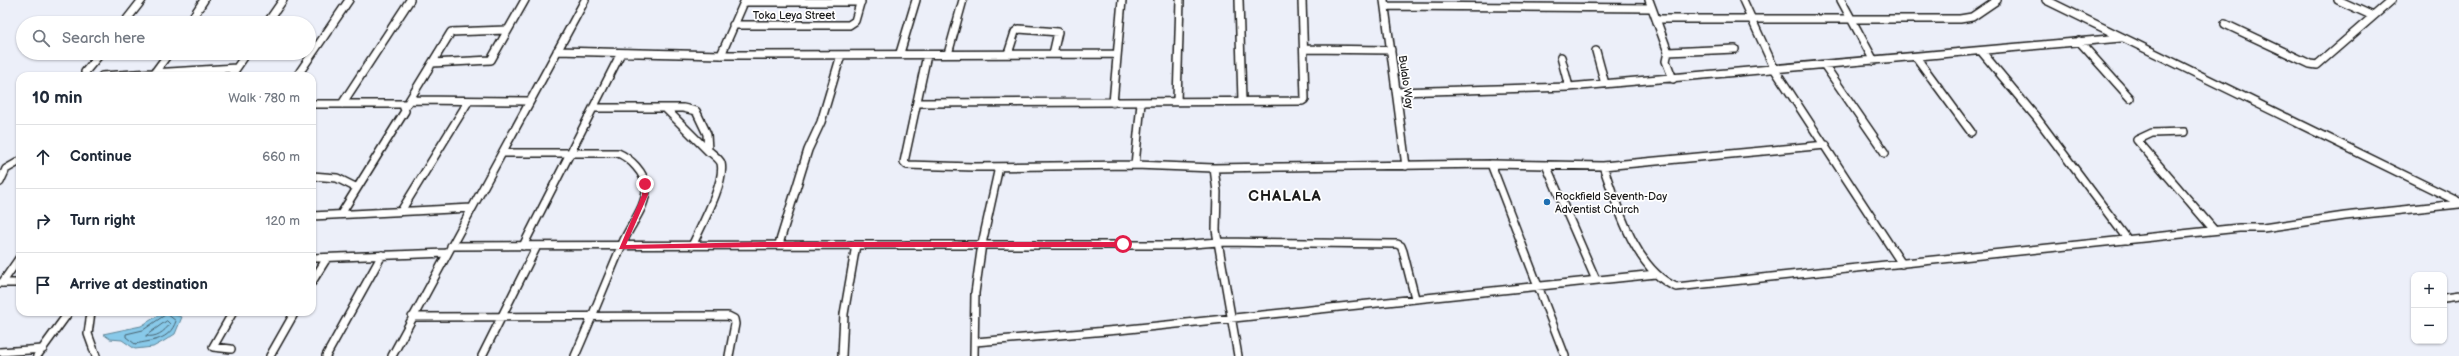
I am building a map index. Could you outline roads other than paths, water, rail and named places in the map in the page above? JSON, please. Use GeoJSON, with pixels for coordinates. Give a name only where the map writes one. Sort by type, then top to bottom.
{"type":"FeatureCollection","features":[{"type":"Feature","properties":{"kind":"street"},"geometry":{"type":"LineString","coordinates":[[129,16],[142,0]]}},
{"type":"Feature","properties":{"kind":"street"},"geometry":{"type":"LineString","coordinates":[[194,16],[204,0]]}},
{"type":"Feature","properties":{"kind":"street"},"geometry":{"type":"LineString","coordinates":[[272,16],[283,0]]}},
{"type":"Feature","properties":{"kind":"street"},"geometry":{"type":"LineString","coordinates":[[316,48],[349,0]]}},
{"type":"Feature","properties":{"kind":"street"},"geometry":{"type":"LineString","coordinates":[[342,104],[410,0]]}},
{"type":"Feature","properties":{"kind":"street"},"geometry":{"type":"LineString","coordinates":[[432,63],[491,60],[506,30],[525,0]]}},
{"type":"Feature","properties":{"kind":"street"},"geometry":{"type":"LineString","coordinates":[[392,356],[585,0]]}},
{"type":"Feature","properties":{"kind":"street"},"geometry":{"type":"LineString","coordinates":[[900,53],[916,0]]}},
{"type":"Feature","properties":{"kind":"street"},"geometry":{"type":"LineString","coordinates":[[948,54],[963,0]]}},
{"type":"Feature","properties":{"kind":"street"},"geometry":{"type":"LineString","coordinates":[[1113,103],[1122,0]]}},
{"type":"Feature","properties":{"kind":"street"},"geometry":{"type":"LineString","coordinates":[[1176,101],[1180,0]]}},
{"type":"Feature","properties":{"kind":"street"},"geometry":{"type":"LineString","coordinates":[[1239,0],[1242,101]]}},
{"type":"Feature","properties":{"kind":"street"},"geometry":{"type":"LineString","coordinates":[[917,103],[1141,104],[1176,101],[1304,100],[1305,49],[1302,0]]}},
{"type":"Feature","properties":{"kind":"street"},"geometry":{"type":"LineString","coordinates":[[1649,0],[1668,52],[1666,61],[1673,79]]}},
{"type":"Feature","properties":{"kind":"street"},"geometry":{"type":"LineString","coordinates":[[1743,0],[1775,70],[1826,145],[1902,264]]}},
{"type":"Feature","properties":{"kind":"street"},"geometry":{"type":"LineString","coordinates":[[1841,0],[1874,61]]}},
{"type":"Feature","properties":{"kind":"street"},"geometry":{"type":"LineString","coordinates":[[1656,19],[1852,21],[1970,18],[1997,0]]}},
{"type":"Feature","properties":{"kind":"street"},"geometry":{"type":"LineString","coordinates":[[2046,0],[2459,203]]}},
{"type":"Feature","properties":{"kind":"street"},"geometry":{"type":"LineString","coordinates":[[2338,0],[2373,16]]}},
{"type":"Feature","properties":{"kind":"street"},"geometry":{"type":"LineString","coordinates":[[2225,24],[2310,64],[2316,65],[2392,0]]}},
{"type":"Feature","properties":{"kind":"street"},"geometry":{"type":"LineString","coordinates":[[721,55],[733,25],[745,1],[861,1]]}},
{"type":"Feature","properties":{"kind":"street","name":"Toka Leya Street"},"geometry":{"type":"LineString","coordinates":[[733,25],[849,25],[855,21],[861,1]]}},
{"type":"Feature","properties":{"kind":"street"},"geometry":{"type":"LineString","coordinates":[[1385,3],[1652,8]]}},
{"type":"Feature","properties":{"kind":"street","name":"Bulalo Way"},"geometry":{"type":"LineString","coordinates":[[1385,3],[1406,166]]}},
{"type":"Feature","properties":{"kind":"street"},"geometry":{"type":"LineString","coordinates":[[1008,54],[1015,32],[1019,29],[1058,32],[1053,54]]}},
{"type":"Feature","properties":{"kind":"street"},"geometry":{"type":"LineString","coordinates":[[316,104],[403,105],[411,100],[451,32],[506,30]]}},
{"type":"Feature","properties":{"kind":"street"},"geometry":{"type":"LineString","coordinates":[[1397,92],[1569,87],[1825,66],[2121,38]]}},
{"type":"Feature","properties":{"kind":"street"},"geometry":{"type":"LineString","coordinates":[[2079,41],[2130,98]]}},
{"type":"Feature","properties":{"kind":"street"},"geometry":{"type":"LineString","coordinates":[[1305,49],[1391,50]]}},
{"type":"Feature","properties":{"kind":"street"},"geometry":{"type":"LineString","coordinates":[[1668,52],[1735,50]]}},
{"type":"Feature","properties":{"kind":"street"},"geometry":{"type":"LineString","coordinates":[[557,51],[721,55],[841,55],[900,53],[927,55],[1117,54]]}},
{"type":"Feature","properties":{"kind":"street"},"geometry":{"type":"LineString","coordinates":[[1596,51],[1605,84]]}},
{"type":"Feature","properties":{"kind":"street"},"geometry":{"type":"LineString","coordinates":[[1981,51],[2036,117],[2114,224],[2128,240]]}},
{"type":"Feature","properties":{"kind":"street"},"geometry":{"type":"LineString","coordinates":[[524,246],[621,53]]}},
{"type":"Feature","properties":{"kind":"street"},"geometry":{"type":"LineString","coordinates":[[779,244],[808,150],[821,122],[841,55]]}},
{"type":"Feature","properties":{"kind":"street"},"geometry":{"type":"LineString","coordinates":[[927,55],[905,164],[999,167],[1135,165],[1214,168],[1491,164],[1603,166],[1826,145]]}},
{"type":"Feature","properties":{"kind":"street"},"geometry":{"type":"LineString","coordinates":[[1561,57],[1569,87]]}},
{"type":"Feature","properties":{"kind":"street"},"geometry":{"type":"LineString","coordinates":[[1916,57],[1971,132]]}},
{"type":"Feature","properties":{"kind":"street"},"geometry":{"type":"LineString","coordinates":[[86,72],[95,60]]}},
{"type":"Feature","properties":{"kind":"street"},"geometry":{"type":"LineString","coordinates":[[155,72],[164,60]]}},
{"type":"Feature","properties":{"kind":"street"},"geometry":{"type":"LineString","coordinates":[[234,72],[241,60]]}},
{"type":"Feature","properties":{"kind":"street"},"geometry":{"type":"LineString","coordinates":[[300,72],[308,60]]}},
{"type":"Feature","properties":{"kind":"street"},"geometry":{"type":"LineString","coordinates":[[1825,66],[1885,153]]}},
{"type":"Feature","properties":{"kind":"street"},"geometry":{"type":"LineString","coordinates":[[155,72],[236,68]]}},
{"type":"Feature","properties":{"kind":"street"},"geometry":{"type":"LineString","coordinates":[[411,100],[468,102],[530,101]]}},
{"type":"Feature","properties":{"kind":"street"},"geometry":{"type":"LineString","coordinates":[[401,212],[468,102]]}},
{"type":"Feature","properties":{"kind":"street"},"geometry":{"type":"LineString","coordinates":[[1135,165],[1141,104]]}},
{"type":"Feature","properties":{"kind":"street"},"geometry":{"type":"LineString","coordinates":[[341,214],[405,111],[403,105]]}},
{"type":"Feature","properties":{"kind":"street"},"geometry":{"type":"LineString","coordinates":[[593,108],[695,110],[707,134],[709,152]]}},
{"type":"Feature","properties":{"kind":"street"},"geometry":{"type":"LineString","coordinates":[[666,109],[719,160],[722,169],[712,201],[692,246]]}},
{"type":"Feature","properties":{"kind":"street"},"geometry":{"type":"LineString","coordinates":[[2184,132],[2151,134],[2140,137],[2137,140],[2214,230]]}},
{"type":"Feature","properties":{"kind":"street"},"geometry":{"type":"LineString","coordinates":[[502,153],[623,155],[635,167],[645,184],[643,201],[575,356]]}},
{"type":"Feature","properties":{"kind":"street"},"geometry":{"type":"LineString","coordinates":[[0,182],[6,169],[16,163]]}},
{"type":"Feature","properties":{"kind":"street"},"geometry":{"type":"LineString","coordinates":[[1491,164],[1565,356]]}},
{"type":"Feature","properties":{"kind":"street"},"geometry":{"type":"LineString","coordinates":[[1546,165],[1596,280]]}},
{"type":"Feature","properties":{"kind":"street"},"geometry":{"type":"LineString","coordinates":[[1603,166],[1642,256],[1656,274],[1671,286],[1676,287],[2214,230],[2269,227],[2345,216],[2459,203]]}},
{"type":"Feature","properties":{"kind":"street"},"geometry":{"type":"LineString","coordinates":[[974,356],[975,293],[982,244],[999,167]]}},
{"type":"Feature","properties":{"kind":"street"},"geometry":{"type":"LineString","coordinates":[[1214,168],[1218,242],[1238,356]]}},
{"type":"Feature","properties":{"kind":"street"},"geometry":{"type":"LineString","coordinates":[[316,176],[337,178],[357,188]]}},
{"type":"Feature","properties":{"kind":"street"},"geometry":{"type":"LineString","coordinates":[[316,216],[472,208]]}},
{"type":"Feature","properties":{"kind":"street"},"geometry":{"type":"LineString","coordinates":[[316,258],[382,256],[449,249],[524,246],[622,248],[779,244],[1180,245],[1218,242],[1397,244],[1401,246],[1403,251],[1415,298]]}},
{"type":"Feature","properties":{"kind":"street"},"geometry":{"type":"LineString","coordinates":[[842,356],[844,314],[856,245]]}},
{"type":"Feature","properties":{"kind":"street"},"geometry":{"type":"LineString","coordinates":[[482,356],[537,246]]}},
{"type":"Feature","properties":{"kind":"street"},"geometry":{"type":"LineString","coordinates":[[326,356],[382,256]]}},
{"type":"Feature","properties":{"kind":"street"},"geometry":{"type":"LineString","coordinates":[[316,275],[326,258]]}},
{"type":"Feature","properties":{"kind":"street"},"geometry":{"type":"LineString","coordinates":[[1,283],[16,262]]}},
{"type":"Feature","properties":{"kind":"street"},"geometry":{"type":"LineString","coordinates":[[975,342],[1119,330],[1230,317],[1656,274]]}},
{"type":"Feature","properties":{"kind":"street"},"geometry":{"type":"LineString","coordinates":[[1,283],[16,283]]}},
{"type":"Feature","properties":{"kind":"street"},"geometry":{"type":"LineString","coordinates":[[2447,298],[2459,296]]}},
{"type":"Feature","properties":{"kind":"street"},"geometry":{"type":"LineString","coordinates":[[412,317],[594,315],[728,316],[734,319],[735,324],[729,356]]}},
{"type":"Feature","properties":{"kind":"street"},"geometry":{"type":"LineString","coordinates":[[37,356],[66,316]]}},
{"type":"Feature","properties":{"kind":"street"},"geometry":{"type":"LineString","coordinates":[[90,316],[88,334],[96,356]]}},
{"type":"Feature","properties":{"kind":"street"},"geometry":{"type":"LineString","coordinates":[[231,316],[213,347],[231,349]]}},
{"type":"Feature","properties":{"kind":"street"},"geometry":{"type":"LineString","coordinates":[[270,356],[293,316]]}},
{"type":"Feature","properties":{"kind":"street"},"geometry":{"type":"LineString","coordinates":[[0,352],[43,348]]}},
{"type":"Feature","properties":{"kind":"water"},"geometry":{"type":"Polygon","coordinates":[[[157,316],[182,317],[175,334],[153,347],[135,349],[122,340],[110,339],[103,334],[141,326],[157,316]]]}},
{"type":"Feature","properties":{"kind":"place","name":"Rockfield Seventh-Day Adventist Church"},"geometry":{"type":"Point","coordinates":[1547,202]}},
{"type":"Feature","properties":{"kind":"district","name":"CHALALA"},"geometry":{"type":"Point","coordinates":[1285,196]}}]}
